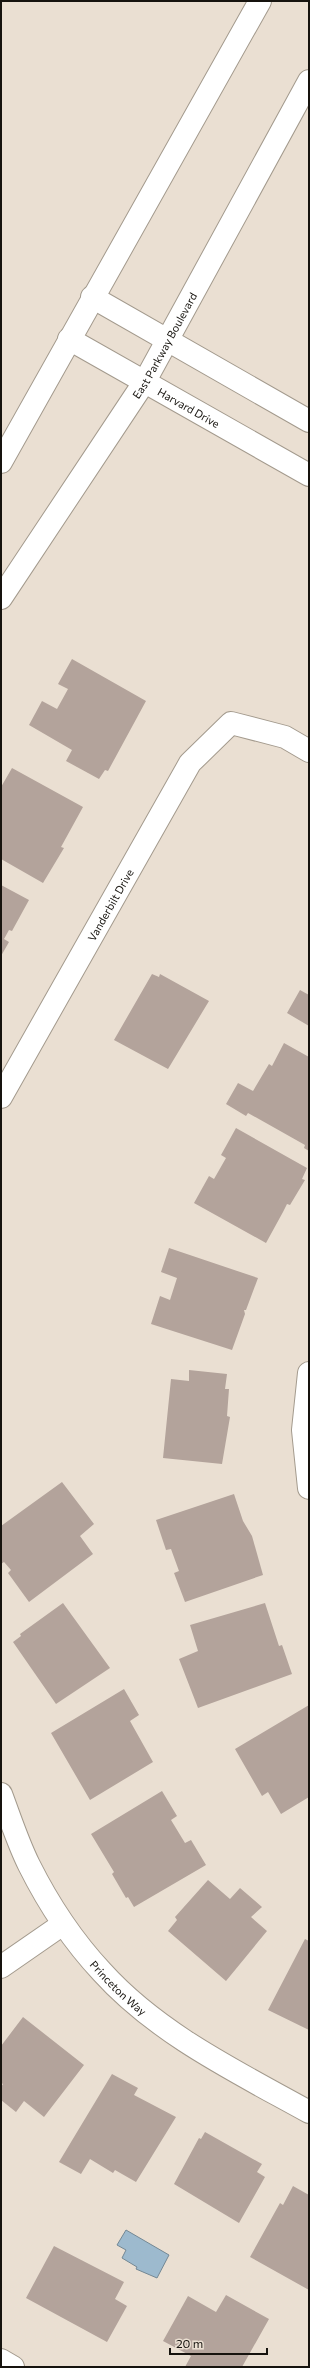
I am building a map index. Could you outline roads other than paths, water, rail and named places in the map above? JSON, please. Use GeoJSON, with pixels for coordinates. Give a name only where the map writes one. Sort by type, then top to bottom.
{"type":"FeatureCollection","features":[{"type":"Feature","properties":{"kind":"street"},"geometry":{"type":"LineString","coordinates":[[1,462],[92,297],[260,1]]}},
{"type":"Feature","properties":{"kind":"street","name":"East Parkway Boulevard"},"geometry":{"type":"LineString","coordinates":[[1,598],[145,381],[309,81]]}},
{"type":"Feature","properties":{"kind":"street"},"geometry":{"type":"LineString","coordinates":[[92,297],[309,421]]}},
{"type":"Feature","properties":{"kind":"street","name":"Harvard Drive"},"geometry":{"type":"LineString","coordinates":[[69,339],[309,475]]}},
{"type":"Feature","properties":{"kind":"street","name":"Vanderbilt Drive"},"geometry":{"type":"LineString","coordinates":[[1,1097],[190,763],[232,722],[284,737],[309,751]]}},
{"type":"Feature","properties":{"kind":"street"},"geometry":{"type":"LineString","coordinates":[[309,1373],[303,1430],[309,1488]]}},
{"type":"Feature","properties":{"kind":"street","name":"Princeton Way"},"geometry":{"type":"LineString","coordinates":[[1,1794],[28,1864],[63,1924],[102,1973],[149,2015],[208,2055],[309,2112]]}},
{"type":"Feature","properties":{"kind":"street"},"geometry":{"type":"LineString","coordinates":[[1,1967],[63,1924]]}},
{"type":"Feature","properties":{"kind":"street"},"geometry":{"type":"LineString","coordinates":[[1,2360],[13,2367]]}},
{"type":"Feature","properties":{"kind":"water"},"geometry":{"type":"Polygon","coordinates":[[[126,2230],[169,2255],[157,2278],[136,2269],[137,2267],[122,2258],[126,2250],[117,2245],[126,2230]]]}}]}
